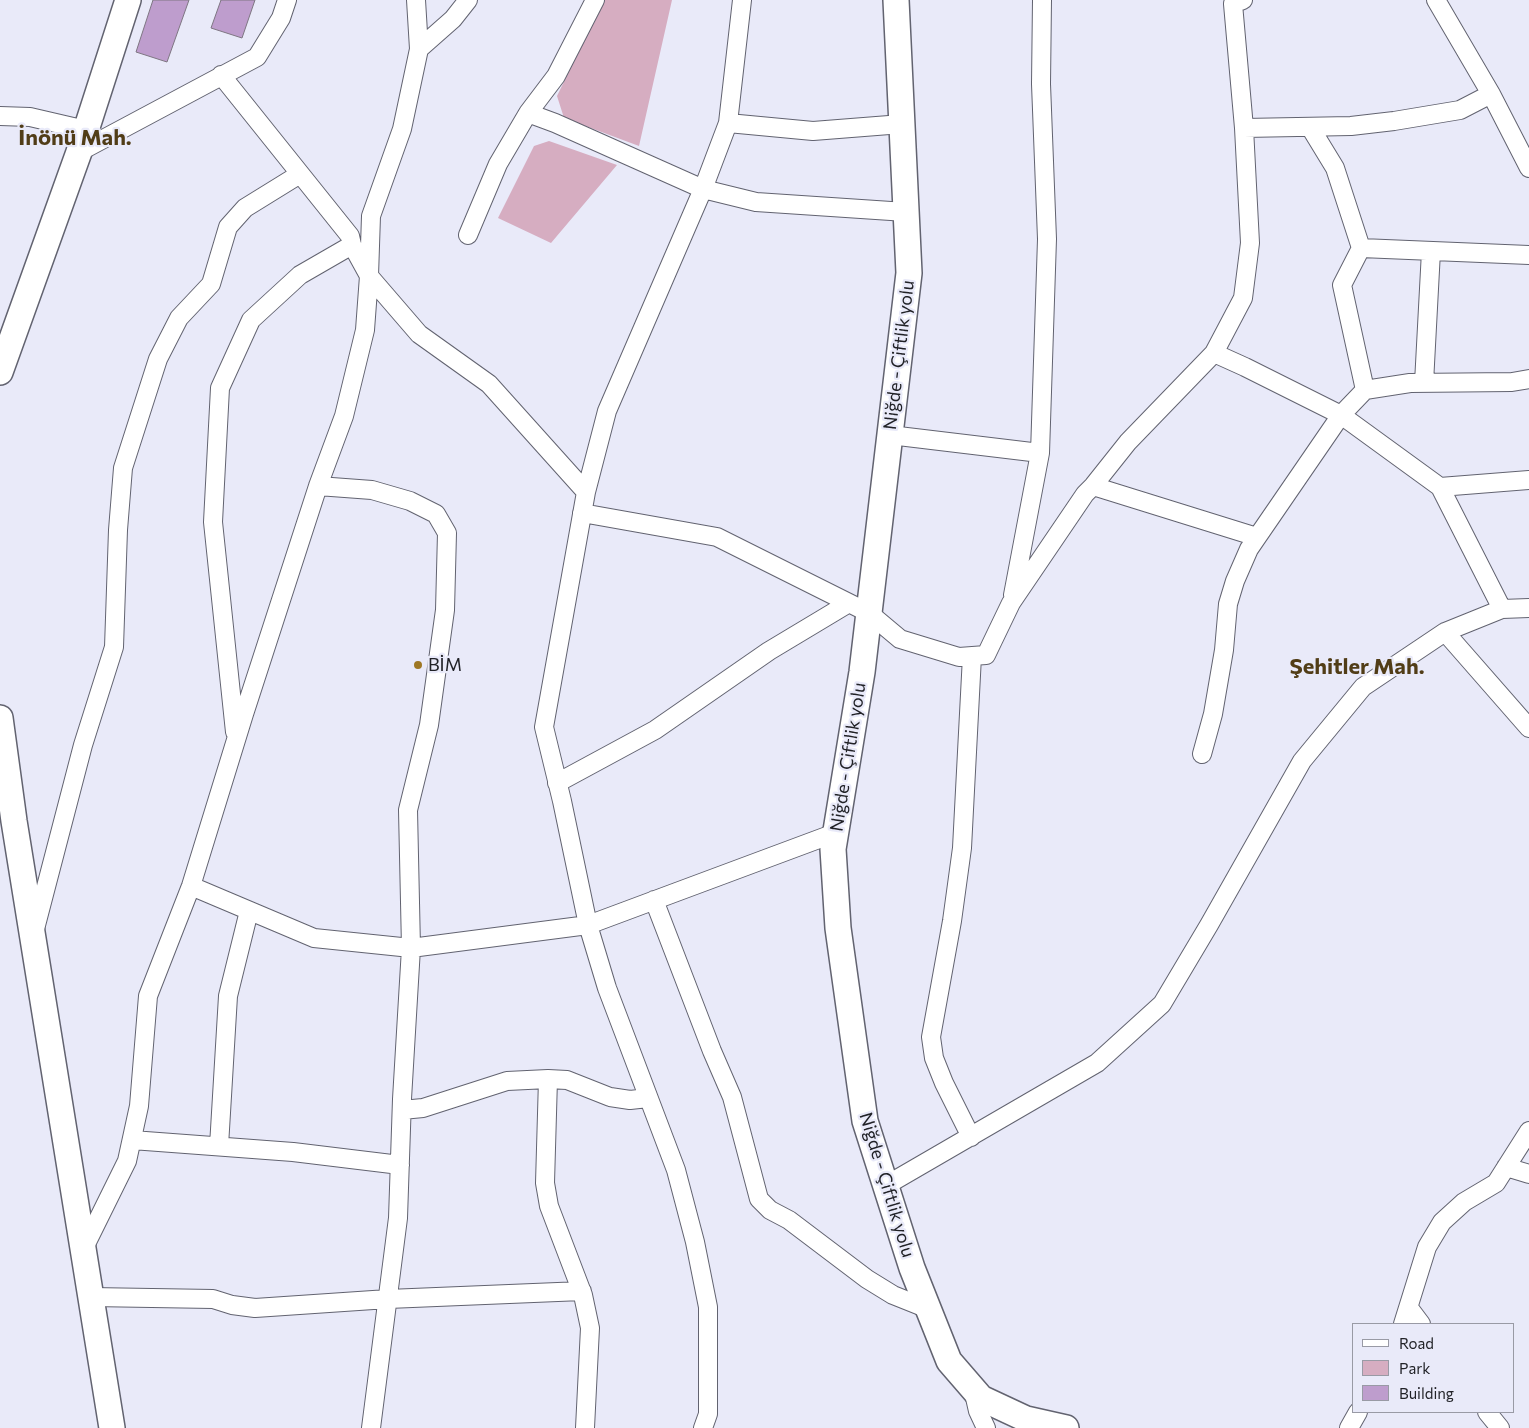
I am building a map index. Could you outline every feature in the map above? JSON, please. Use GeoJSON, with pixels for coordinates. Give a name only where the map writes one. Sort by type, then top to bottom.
{"type":"FeatureCollection","features":[{"type":"Feature","properties":{"kind":"main road"},"geometry":{"type":"LineString","coordinates":[[0,372],[82,141],[128,0]]}},
{"type":"Feature","properties":{"kind":"main road","name":"Niğde - Çiftlik yolu"},"geometry":{"type":"LineString","coordinates":[[896,0],[909,273],[890,435],[859,608],[862,672],[832,849],[838,928],[865,1121],[912,1268],[949,1361],[981,1398],[1026,1419],[1066,1428]]}},
{"type":"Feature","properties":{"kind":"main road"},"geometry":{"type":"LineString","coordinates":[[0,718],[14,822],[112,1428]]}},
{"type":"Feature","properties":{"kind":"street"},"geometry":{"type":"LineString","coordinates":[[0,116],[30,117],[82,141],[257,57],[281,18],[287,0]]}},
{"type":"Feature","properties":{"kind":"street"},"geometry":{"type":"LineString","coordinates":[[83,1250],[127,1161],[139,1106],[148,996],[191,886],[318,486],[344,416],[365,330],[371,216],[402,129],[419,49],[416,0]]}},
{"type":"Feature","properties":{"kind":"street"},"geometry":{"type":"LineString","coordinates":[[419,49],[453,19],[468,0]]}},
{"type":"Feature","properties":{"kind":"street"},"geometry":{"type":"LineString","coordinates":[[468,235],[498,164],[528,113],[556,76],[595,0]]}},
{"type":"Feature","properties":{"kind":"street"},"geometry":{"type":"LineString","coordinates":[[703,1428],[708,1414],[708,1307],[695,1242],[676,1170],[607,988],[588,925],[544,727],[586,492],[607,411],[703,188],[728,123],[742,0]]}},
{"type":"Feature","properties":{"kind":"street"},"geometry":{"type":"LineString","coordinates":[[1011,603],[1040,453],[1047,239],[1041,84],[1042,0]]}},
{"type":"Feature","properties":{"kind":"street"},"geometry":{"type":"LineString","coordinates":[[582,513],[717,538],[859,608],[900,639],[959,657],[986,655],[1011,603],[1085,494],[1128,442],[1214,353],[1242,298],[1250,242],[1244,128],[1233,4],[1243,0]]}},
{"type":"Feature","properties":{"kind":"street"},"geometry":{"type":"LineString","coordinates":[[1436,0],[1529,166]]}},
{"type":"Feature","properties":{"kind":"street"},"geometry":{"type":"LineString","coordinates":[[221,75],[350,236],[352,245],[369,276],[419,334],[489,384],[586,492]]}},
{"type":"Feature","properties":{"kind":"street"},"geometry":{"type":"LineString","coordinates":[[1244,128],[1351,126],[1394,122],[1460,110],[1490,94]]}},
{"type":"Feature","properties":{"kind":"street"},"geometry":{"type":"LineString","coordinates":[[528,113],[703,188],[756,202],[906,212]]}},
{"type":"Feature","properties":{"kind":"street"},"geometry":{"type":"LineString","coordinates":[[728,123],[813,131],[902,124]]}},
{"type":"Feature","properties":{"kind":"street"},"geometry":{"type":"LineString","coordinates":[[1310,126],[1335,168],[1361,248],[1342,285],[1365,390]]}},
{"type":"Feature","properties":{"kind":"street"},"geometry":{"type":"LineString","coordinates":[[33,936],[83,745],[114,647],[118,530],[123,468],[158,359],[179,318],[211,284],[228,227],[245,208],[300,174]]}},
{"type":"Feature","properties":{"kind":"street"},"geometry":{"type":"LineString","coordinates":[[236,740],[213,522],[220,388],[252,320],[300,275],[352,245]]}},
{"type":"Feature","properties":{"kind":"street"},"geometry":{"type":"LineString","coordinates":[[1361,248],[1529,255]]}},
{"type":"Feature","properties":{"kind":"street"},"geometry":{"type":"LineString","coordinates":[[1424,383],[1431,251]]}},
{"type":"Feature","properties":{"kind":"street"},"geometry":{"type":"LineString","coordinates":[[1214,353],[1341,415],[1440,487],[1502,608]]}},
{"type":"Feature","properties":{"kind":"street"},"geometry":{"type":"LineString","coordinates":[[1202,754],[1213,714],[1224,650],[1228,604],[1234,581],[1249,549],[1341,415],[1365,390],[1410,383],[1512,382],[1529,379]]}},
{"type":"Feature","properties":{"kind":"street"},"geometry":{"type":"LineString","coordinates":[[890,435],[1040,453]]}},
{"type":"Feature","properties":{"kind":"street"},"geometry":{"type":"LineString","coordinates":[[1440,487],[1529,480]]}},
{"type":"Feature","properties":{"kind":"street"},"geometry":{"type":"LineString","coordinates":[[318,486],[372,490],[410,501],[436,514],[447,534],[445,610],[431,715],[408,810],[411,948],[398,1218],[371,1428]]}},
{"type":"Feature","properties":{"kind":"street"},"geometry":{"type":"LineString","coordinates":[[1093,486],[1257,538]]}},
{"type":"Feature","properties":{"kind":"street"},"geometry":{"type":"LineString","coordinates":[[557,783],[655,730],[769,651],[859,608]]}},
{"type":"Feature","properties":{"kind":"street"},"geometry":{"type":"LineString","coordinates":[[885,1186],[1096,1063],[1162,1004],[1302,761],[1363,687],[1445,632],[1502,608],[1529,608]]}},
{"type":"Feature","properties":{"kind":"street"},"geometry":{"type":"LineString","coordinates":[[1445,632],[1529,728]]}},
{"type":"Feature","properties":{"kind":"street"},"geometry":{"type":"LineString","coordinates":[[971,1137],[944,1083],[934,1058],[930,1036],[952,921],[962,848],[972,656]]}},
{"type":"Feature","properties":{"kind":"street"},"geometry":{"type":"LineString","coordinates":[[191,886],[314,938],[411,948],[588,925],[835,833]]}},
{"type":"Feature","properties":{"kind":"street"},"geometry":{"type":"LineString","coordinates":[[654,900],[712,1051],[732,1097],[760,1199],[770,1210],[789,1220],[867,1279],[893,1296],[928,1309]]}},
{"type":"Feature","properties":{"kind":"street"},"geometry":{"type":"LineString","coordinates":[[219,1146],[228,996],[249,911]]}},
{"type":"Feature","properties":{"kind":"street"},"geometry":{"type":"LineString","coordinates":[[548,1079],[545,1184],[549,1206],[582,1291],[590,1328],[586,1428]]}},
{"type":"Feature","properties":{"kind":"street"},"geometry":{"type":"LineString","coordinates":[[402,1110],[423,1108],[507,1081],[567,1080],[610,1097],[630,1100],[648,1098]]}},
{"type":"Feature","properties":{"kind":"street"},"geometry":{"type":"LineString","coordinates":[[1419,1323],[1406,1316],[1427,1247],[1442,1222],[1464,1202],[1496,1183],[1529,1131]]}},
{"type":"Feature","properties":{"kind":"street"},"geometry":{"type":"LineString","coordinates":[[132,1140],[293,1152],[400,1165]]}},
{"type":"Feature","properties":{"kind":"street"},"geometry":{"type":"LineString","coordinates":[[1506,1168],[1529,1174]]}},
{"type":"Feature","properties":{"kind":"street"},"geometry":{"type":"LineString","coordinates":[[91,1297],[213,1300],[255,1308],[388,1299],[582,1291]]}},
{"type":"Feature","properties":{"kind":"street"},"geometry":{"type":"LineString","coordinates":[[973,1389],[978,1411],[986,1428]]}},
{"type":"Feature","properties":{"kind":"street"},"geometry":{"type":"LineString","coordinates":[[1349,1428],[1357,1413]]}},
{"type":"Feature","properties":{"kind":"street"},"geometry":{"type":"LineString","coordinates":[[1488,1413],[1500,1428]]}},
{"type":"Feature","properties":{"kind":"green space"},"geometry":{"type":"Polygon","coordinates":[[[604,0],[672,0],[639,146],[564,118],[557,96],[604,0]]]}},
{"type":"Feature","properties":{"kind":"green space"},"geometry":{"type":"Polygon","coordinates":[[[549,141],[617,165],[551,243],[498,218],[534,146],[549,141]]]}},
{"type":"Feature","properties":{"kind":"building"},"geometry":{"type":"Polygon","coordinates":[[[153,0],[189,0],[167,62],[136,52],[153,0]]]}},
{"type":"Feature","properties":{"kind":"building"},"geometry":{"type":"Polygon","coordinates":[[[221,0],[255,0],[242,38],[211,28],[221,0]]]}},
{"type":"Feature","properties":{"kind":"place","name":"BİM"},"geometry":{"type":"Point","coordinates":[418,665]}},
{"type":"Feature","properties":{"kind":"district","name":"İnönü Mah."},"geometry":{"type":"Point","coordinates":[75,138]}},
{"type":"Feature","properties":{"kind":"district","name":"Şehitler Mah."},"geometry":{"type":"Point","coordinates":[1357,667]}}]}
